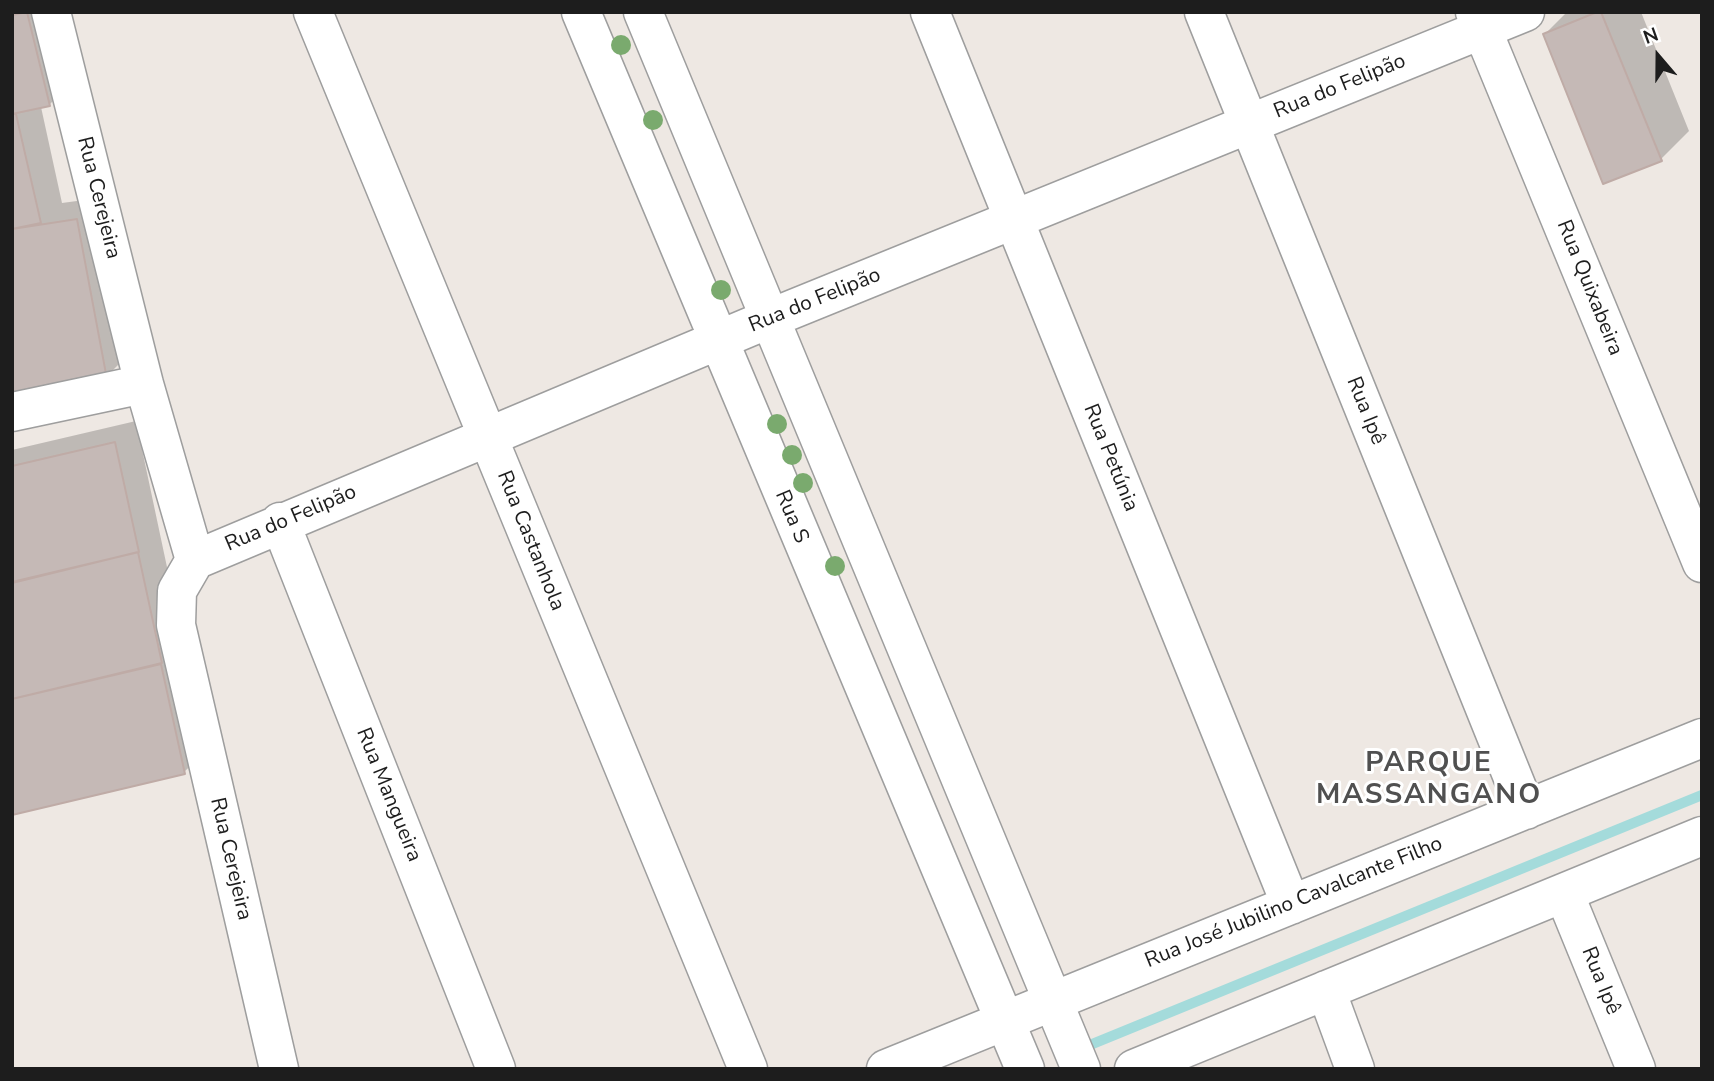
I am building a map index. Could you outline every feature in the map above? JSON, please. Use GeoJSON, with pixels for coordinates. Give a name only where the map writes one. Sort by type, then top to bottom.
{"type":"FeatureCollection","features":[{"type":"Feature","properties":{"kind":"street","name":"Rua Cerejeira"},"geometry":{"type":"LineString","coordinates":[[51,12],[144,384]]}},
{"type":"Feature","properties":{"kind":"street","name":"Rua Castanhola"},"geometry":{"type":"LineString","coordinates":[[313,12],[748,1069]]}},
{"type":"Feature","properties":{"kind":"street","name":"Rua S"},"geometry":{"type":"LineString","coordinates":[[581,12],[1025,1069]]}},
{"type":"Feature","properties":{"kind":"street"},"geometry":{"type":"LineString","coordinates":[[643,12],[1082,1069]]}},
{"type":"Feature","properties":{"kind":"street","name":"Rua Petúnia"},"geometry":{"type":"LineString","coordinates":[[930,12],[1291,905]]}},
{"type":"Feature","properties":{"kind":"street","name":"Rua Ipê"},"geometry":{"type":"LineString","coordinates":[[1204,12],[1526,810]]}},
{"type":"Feature","properties":{"kind":"street","name":"Rua do Felipão"},"geometry":{"type":"LineString","coordinates":[[195,560],[280,522],[771,318],[1249,124],[1479,21],[1525,12]]}},
{"type":"Feature","properties":{"kind":"street","name":"Rua Quixabeira"},"geometry":{"type":"LineString","coordinates":[[1479,21],[1702,563]]}},
{"type":"Feature","properties":{"kind":"street"},"geometry":{"type":"LineString","coordinates":[[12,412],[144,384],[195,560]]}},
{"type":"Feature","properties":{"kind":"street","name":"Rua Mangueira"},"geometry":{"type":"LineString","coordinates":[[280,522],[496,1069]]}},
{"type":"Feature","properties":{"kind":"street","name":"Rua Cerejeira"},"geometry":{"type":"LineString","coordinates":[[195,560],[177,592],[176,625],[279,1069]]}},
{"type":"Feature","properties":{"kind":"street","name":"Rua José Jubilino Cavalcante Filho"},"geometry":{"type":"LineString","coordinates":[[886,1069],[1702,738]]}},
{"type":"Feature","properties":{"kind":"street"},"geometry":{"type":"LineString","coordinates":[[1134,1069],[1702,836]]}},
{"type":"Feature","properties":{"kind":"street","name":"Rua Ipê"},"geometry":{"type":"LineString","coordinates":[[1564,893],[1636,1069]]}},
{"type":"Feature","properties":{"kind":"street"},"geometry":{"type":"LineString","coordinates":[[1326,990],[1355,1069]]}},
{"type":"Feature","properties":{"kind":"building"},"geometry":{"type":"Polygon","coordinates":[[[27,12],[50,106],[12,114],[12,15],[27,12]]]}},
{"type":"Feature","properties":{"kind":"building"},"geometry":{"type":"Polygon","coordinates":[[[1601,12],[1662,161],[1603,184],[1543,34],[1601,12]]]}},
{"type":"Feature","properties":{"kind":"building"},"geometry":{"type":"Polygon","coordinates":[[[12,114],[16,114],[41,223],[12,229],[12,114]]]}},
{"type":"Feature","properties":{"kind":"building"},"geometry":{"type":"Polygon","coordinates":[[[77,219],[107,379],[12,398],[12,229],[77,219]]]}},
{"type":"Feature","properties":{"kind":"building"},"geometry":{"type":"Polygon","coordinates":[[[115,442],[139,552],[12,582],[12,466],[115,442]]]}},
{"type":"Feature","properties":{"kind":"building"},"geometry":{"type":"Polygon","coordinates":[[[138,552],[162,663],[12,699],[12,583],[138,552]]]}},
{"type":"Feature","properties":{"kind":"building"},"geometry":{"type":"Polygon","coordinates":[[[161,664],[185,774],[12,815],[12,699],[161,664]]]}},
{"type":"Feature","properties":{"kind":"waterway"},"geometry":{"type":"LineString","coordinates":[[1085,1047],[1702,795]]}},
{"type":"Feature","properties":{"kind":"district","name":"PARQUE MASSANGANO"},"geometry":{"type":"Point","coordinates":[1429,780]}}]}
